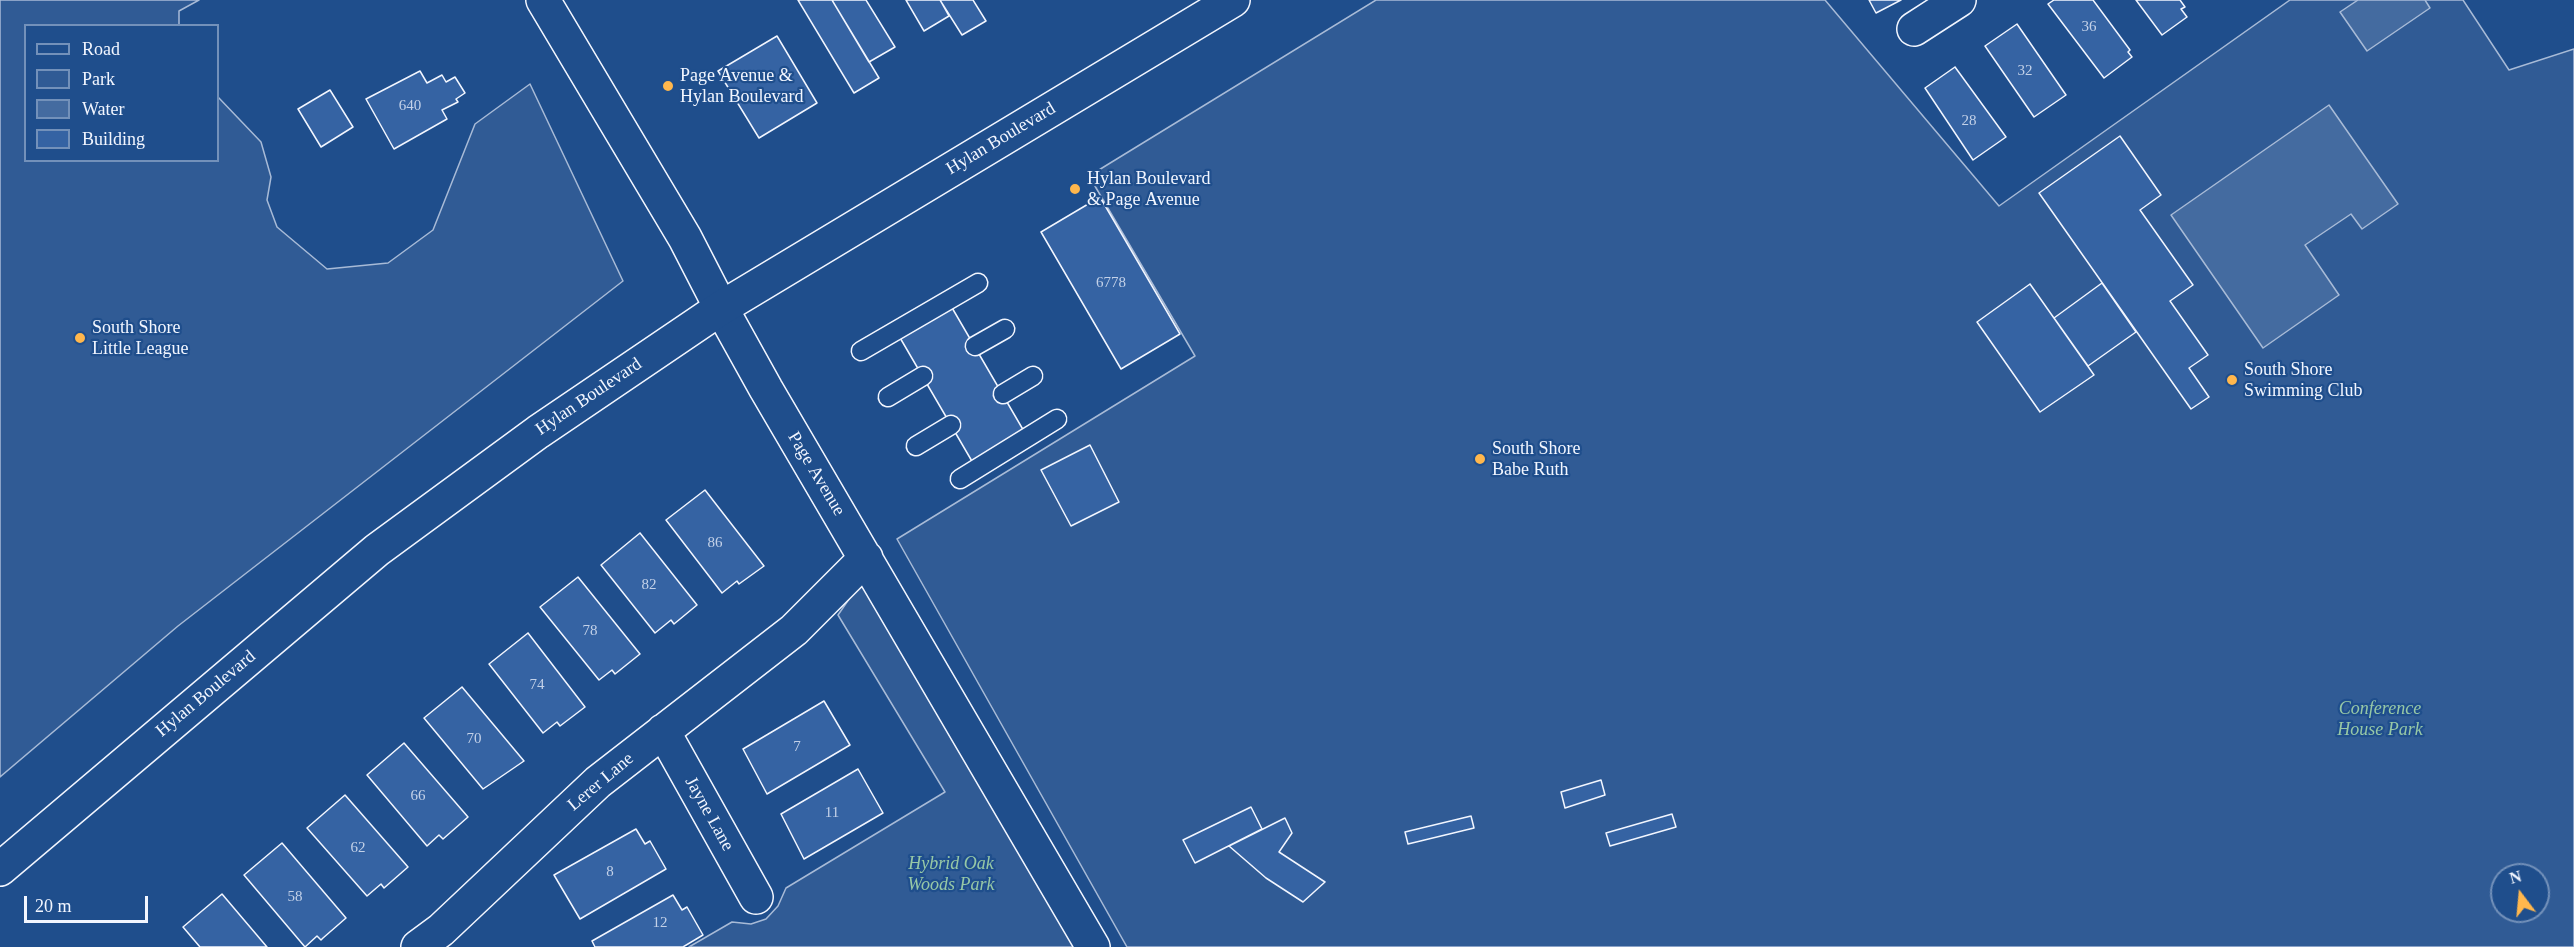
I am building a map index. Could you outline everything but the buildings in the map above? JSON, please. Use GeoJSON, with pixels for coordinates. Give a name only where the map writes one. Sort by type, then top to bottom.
{"type":"FeatureCollection","features":[{"type":"Feature","properties":{"kind":"street","name":"Page Avenue"},"geometry":{"type":"LineString","coordinates":[[543,0],[685,238],[721,308],[1093,947]]}},
{"type":"Feature","properties":{"kind":"street","name":"Hylan Boulevard"},"geometry":{"type":"LineString","coordinates":[[0,869],[411,523],[547,425],[721,308],[1233,0]]}},
{"type":"Feature","properties":{"kind":"street"},"geometry":{"type":"LineString","coordinates":[[1914,29],[1959,0]]}},
{"type":"Feature","properties":{"kind":"street","name":"Lerer Lane"},"geometry":{"type":"LineString","coordinates":[[418,947],[441,930],[598,782],[795,630],[866,558]]}},
{"type":"Feature","properties":{"kind":"street","name":"Jayne Lane"},"geometry":{"type":"LineString","coordinates":[[663,731],[756,897]]}},
{"type":"Feature","properties":{"kind":"lane"},"geometry":{"type":"LineString","coordinates":[[861,351],[978,283]]}},
{"type":"Feature","properties":{"kind":"lane"},"geometry":{"type":"LineString","coordinates":[[975,346],[1005,328]]}},
{"type":"Feature","properties":{"kind":"lane"},"geometry":{"type":"LineString","coordinates":[[888,397],[923,376]]}},
{"type":"Feature","properties":{"kind":"lane"},"geometry":{"type":"LineString","coordinates":[[1003,394],[1033,376]]}},
{"type":"Feature","properties":{"kind":"lane"},"geometry":{"type":"LineString","coordinates":[[960,479],[1058,419]]}},
{"type":"Feature","properties":{"kind":"lane"},"geometry":{"type":"LineString","coordinates":[[916,446],[951,425]]}},
{"type":"Feature","properties":{"kind":"green space"},"geometry":{"type":"Polygon","coordinates":[[[0,0],[199,0],[179,11],[179,24],[24,24],[24,162],[219,162],[219,98],[261,142],[271,177],[267,200],[277,227],[327,269],[388,263],[433,230],[475,124],[530,84],[623,281],[178,626],[0,777],[0,0]]]}},
{"type":"Feature","properties":{"kind":"green space","name":"South Shore Babe Ruth"},"geometry":{"type":"Polygon","coordinates":[[[1376,0],[1825,0],[1999,206],[2290,0],[2463,0],[2509,70],[2574,49],[2574,947],[1127,947],[897,539],[1195,356],[1089,176],[1376,0]]]}},
{"type":"Feature","properties":{"kind":"green space","name":"Hybrid Oak Woods Park"},"geometry":{"type":"Polygon","coordinates":[[[864,583],[1078,947],[689,947],[732,922],[751,924],[766,919],[778,906],[786,888],[945,792],[838,615],[856,589],[864,583]]]}},
{"type":"Feature","properties":{"kind":"water"},"geometry":{"type":"Polygon","coordinates":[[[2358,0],[2425,0],[2430,8],[2367,51],[2340,12],[2358,0]]]}},
{"type":"Feature","properties":{"kind":"water"},"geometry":{"type":"Polygon","coordinates":[[[2329,105],[2398,204],[2362,229],[2351,214],[2305,245],[2339,295],[2263,348],[2171,215],[2329,105]]]}},
{"type":"Feature","properties":{"kind":"place","name":"Page Avenue & Hylan Boulevard"},"geometry":{"type":"Point","coordinates":[668,86]}},
{"type":"Feature","properties":{"kind":"place","name":"Hylan Boulevard & Page Avenue"},"geometry":{"type":"Point","coordinates":[1075,189]}},
{"type":"Feature","properties":{"kind":"place","name":"South Shore Little League"},"geometry":{"type":"Point","coordinates":[80,338]}},
{"type":"Feature","properties":{"kind":"place","name":"South Shore Swimming Club"},"geometry":{"type":"Point","coordinates":[2232,380]}},
{"type":"Feature","properties":{"kind":"place","name":"South Shore Babe Ruth"},"geometry":{"type":"Point","coordinates":[1480,459]}},
{"type":"Feature","properties":{"kind":"park label","name":"Conference House Park"},"geometry":{"type":"Point","coordinates":[2380,719]}}]}
